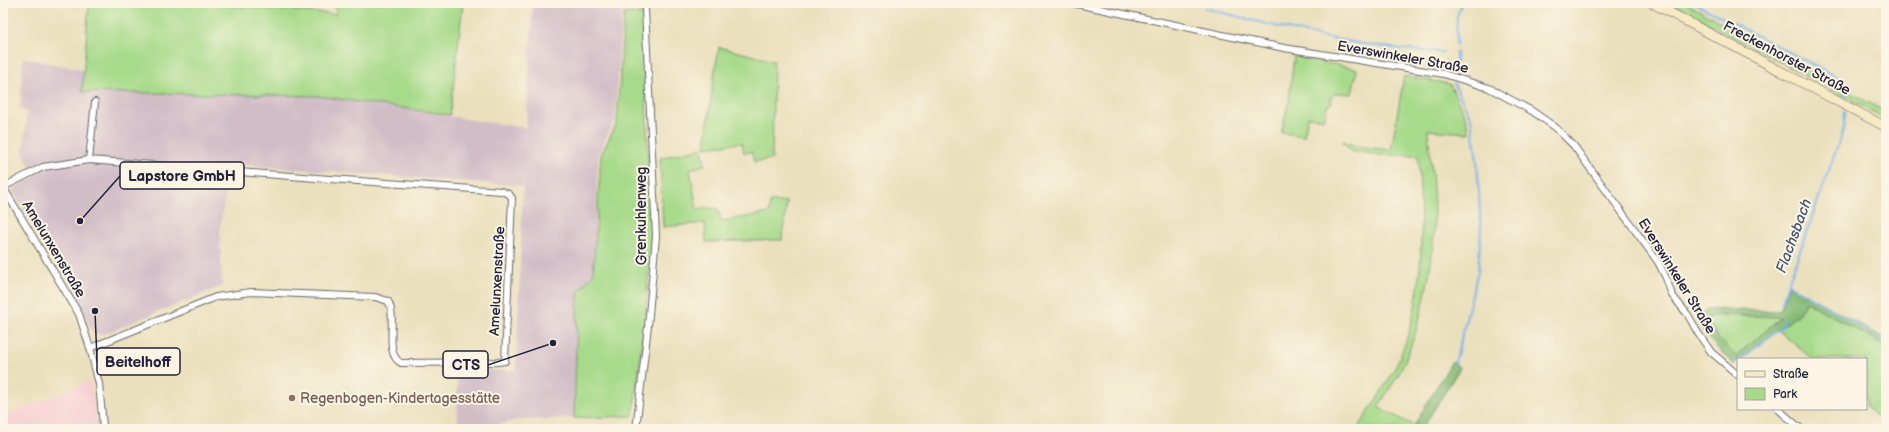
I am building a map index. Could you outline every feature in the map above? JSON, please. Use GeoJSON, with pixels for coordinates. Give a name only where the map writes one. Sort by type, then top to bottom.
{"type":"FeatureCollection","features":[{"type":"Feature","properties":{"kind":"main road","name":"Freckenhorster Straße"},"geometry":{"type":"LineString","coordinates":[[1652,3],[1886,127]]}},
{"type":"Feature","properties":{"kind":"street","name":"Grenkuhlenweg"},"geometry":{"type":"LineString","coordinates":[[636,429],[648,326],[656,236],[644,10],[646,3]]}},
{"type":"Feature","properties":{"kind":"street","name":"Everswinkeler Straße"},"geometry":{"type":"LineString","coordinates":[[1072,3],[1284,48],[1444,74],[1490,88],[1507,97],[1532,111],[1554,127],[1574,146],[1658,262],[1672,295],[1688,315],[1711,352],[1737,374]]}},
{"type":"Feature","properties":{"kind":"street"},"geometry":{"type":"LineString","coordinates":[[89,160],[95,102]]}},
{"type":"Feature","properties":{"kind":"street","name":"Amelunxenstraße"},"geometry":{"type":"LineString","coordinates":[[90,348],[216,297],[251,292],[375,297],[388,301],[391,312],[392,353],[401,363],[498,362],[505,360],[513,206],[512,198],[509,194],[501,191],[89,160],[44,167],[3,187],[79,314],[90,348],[99,384],[101,429]]}},
{"type":"Feature","properties":{"kind":"street"},"geometry":{"type":"LineString","coordinates":[[1779,410],[1801,429]]}},
{"type":"Feature","properties":{"kind":"shaded area"},"geometry":{"type":"Polygon","coordinates":[[[533,3],[558,3],[622,11],[615,120],[598,154],[593,275],[578,292],[574,418],[516,420],[487,428],[458,429],[457,371],[516,370],[523,186],[231,164],[220,227],[222,286],[107,333],[94,334],[62,270],[11,189],[35,177],[23,153],[27,112],[20,108],[23,58],[84,70],[82,92],[318,96],[526,128],[533,3]]]}},
{"type":"Feature","properties":{"kind":"shaded area"},"geometry":{"type":"Polygon","coordinates":[[[90,381],[96,420],[95,429],[3,429],[3,417],[90,381]]]}},
{"type":"Feature","properties":{"kind":"green space"},"geometry":{"type":"Polygon","coordinates":[[[89,3],[195,3],[335,14],[337,3],[463,3],[450,115],[318,96],[82,92],[89,3]]]}},
{"type":"Feature","properties":{"kind":"green space"},"geometry":{"type":"Polygon","coordinates":[[[1670,3],[1686,3],[1886,112],[1886,119],[1670,3]]]}},
{"type":"Feature","properties":{"kind":"green space"},"geometry":{"type":"Polygon","coordinates":[[[624,13],[643,14],[651,234],[645,323],[633,416],[574,418],[578,292],[593,275],[601,155],[617,123],[624,13]]]}},
{"type":"Feature","properties":{"kind":"green space"},"geometry":{"type":"Polygon","coordinates":[[[719,47],[774,61],[772,159],[754,162],[752,152],[744,153],[742,143],[705,147],[719,47]]]}},
{"type":"Feature","properties":{"kind":"green space"},"geometry":{"type":"Polygon","coordinates":[[[1294,56],[1357,69],[1352,94],[1335,93],[1331,98],[1332,103],[1327,106],[1324,119],[1308,117],[1304,136],[1281,133],[1289,101],[1294,56]]]}},
{"type":"Feature","properties":{"kind":"green space"},"geometry":{"type":"Polygon","coordinates":[[[1404,76],[1450,84],[1466,119],[1469,133],[1428,130],[1434,205],[1434,230],[1431,263],[1425,298],[1416,332],[1404,363],[1399,374],[1378,407],[1415,426],[1412,429],[1357,429],[1395,368],[1408,335],[1418,284],[1421,206],[1418,155],[1378,155],[1350,151],[1343,141],[1355,146],[1391,150],[1404,76]]]}},
{"type":"Feature","properties":{"kind":"green space"},"geometry":{"type":"Polygon","coordinates":[[[702,148],[705,165],[690,169],[697,210],[708,208],[718,209],[721,221],[769,213],[770,202],[787,202],[782,240],[706,242],[705,223],[663,227],[660,158],[702,148]]]}},
{"type":"Feature","properties":{"kind":"green space"},"geometry":{"type":"Polygon","coordinates":[[[1789,285],[1886,339],[1886,346],[1807,302],[1797,315],[1743,358],[1737,358],[1737,363],[1734,365],[1705,335],[1696,318],[1707,309],[1780,311],[1789,285]],[[1717,315],[1705,318],[1718,338],[1736,356],[1781,318],[1717,315]]]}},
{"type":"Feature","properties":{"kind":"green space"},"geometry":{"type":"Polygon","coordinates":[[[1807,302],[1886,346],[1886,414],[1881,421],[1867,408],[1867,358],[1811,358],[1778,330],[1797,315],[1807,302]]]}},
{"type":"Feature","properties":{"kind":"green space"},"geometry":{"type":"Polygon","coordinates":[[[1717,315],[1781,317],[1736,356],[1718,338],[1705,318],[1717,315]]]}},
{"type":"Feature","properties":{"kind":"green space"},"geometry":{"type":"Polygon","coordinates":[[[1452,361],[1460,368],[1422,429],[1412,429],[1452,361]]]}},
{"type":"Feature","properties":{"kind":"waterway"},"geometry":{"type":"LineString","coordinates":[[1456,45],[1457,16],[1462,3]]}},
{"type":"Feature","properties":{"kind":"waterway","name":"Flachsbach"},"geometry":{"type":"LineString","coordinates":[[1694,3],[1839,78],[1845,84],[1845,98]]}},
{"type":"Feature","properties":{"kind":"waterway"},"geometry":{"type":"LineString","coordinates":[[1205,8],[1323,37],[1383,47],[1443,52]]}},
{"type":"Feature","properties":{"kind":"waterway"},"geometry":{"type":"LineString","coordinates":[[1456,52],[1456,66]]}},
{"type":"Feature","properties":{"kind":"waterway"},"geometry":{"type":"LineString","coordinates":[[1454,84],[1471,119],[1477,161],[1481,230],[1478,271],[1455,363]]}},
{"type":"Feature","properties":{"kind":"waterway","name":"Flachsbach"},"geometry":{"type":"LineString","coordinates":[[1845,112],[1844,128],[1788,284],[1886,341]]}},
{"type":"Feature","properties":{"kind":"waterway"},"geometry":{"type":"LineString","coordinates":[[1782,303],[1788,284]]}},
{"type":"Feature","properties":{"kind":"waterway"},"geometry":{"type":"LineString","coordinates":[[1742,358],[1783,326],[1784,319]]}},
{"type":"Feature","properties":{"kind":"place","name":"Lapstore GmbH"},"geometry":{"type":"Point","coordinates":[80,221]}},
{"type":"Feature","properties":{"kind":"place","name":"Beitelhoff"},"geometry":{"type":"Point","coordinates":[95,311]}},
{"type":"Feature","properties":{"kind":"place","name":"CTS"},"geometry":{"type":"Point","coordinates":[553,343]}},
{"type":"Feature","properties":{"kind":"place","name":"Regenbogen-Kindertagesstätte"},"geometry":{"type":"Point","coordinates":[292,398]}}]}
